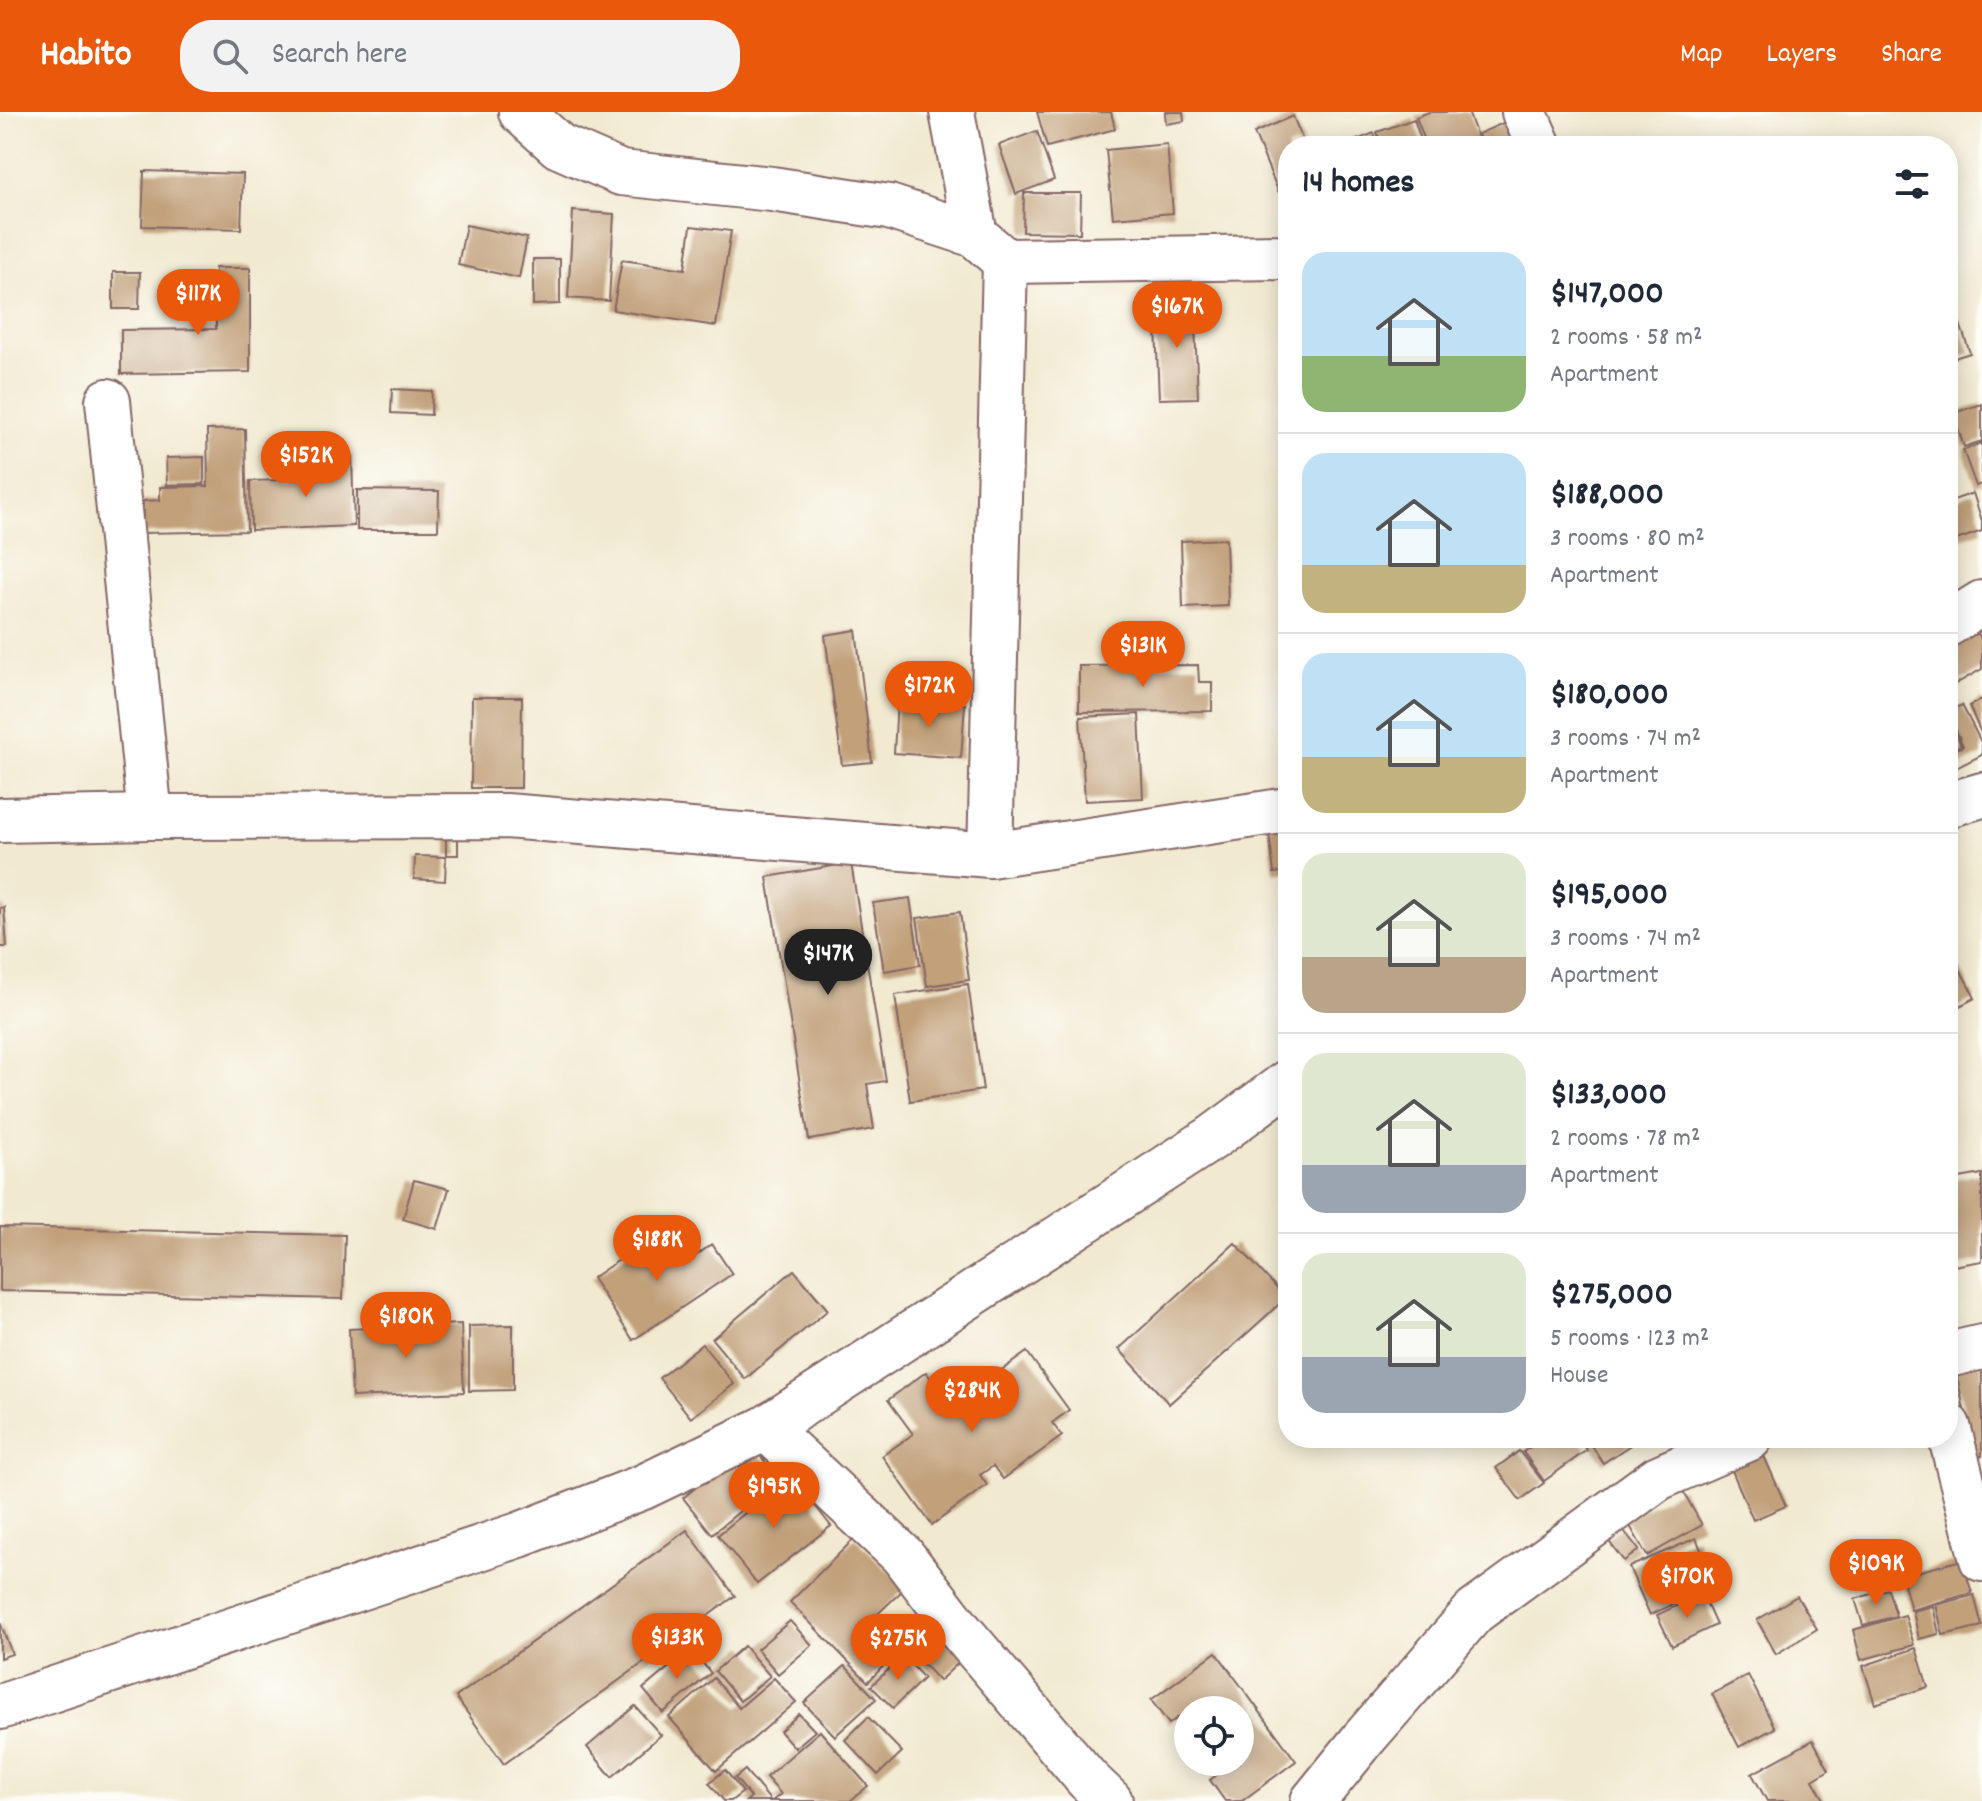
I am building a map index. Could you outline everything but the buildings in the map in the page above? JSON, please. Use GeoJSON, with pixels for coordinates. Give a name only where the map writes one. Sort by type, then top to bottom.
{"type":"FeatureCollection","features":[{"type":"Feature","properties":{"kind":"street"},"geometry":{"type":"LineString","coordinates":[[521,112],[559,146],[621,173],[772,189],[889,207],[990,248],[1278,257]]}},
{"type":"Feature","properties":{"kind":"street"},"geometry":{"type":"LineString","coordinates":[[952,112],[990,248],[990,855]]}},
{"type":"Feature","properties":{"kind":"street"},"geometry":{"type":"LineString","coordinates":[[1524,112],[1535,136]]}},
{"type":"Feature","properties":{"kind":"street"},"geometry":{"type":"LineString","coordinates":[[108,401],[150,817]]}},
{"type":"Feature","properties":{"kind":"street"},"geometry":{"type":"LineString","coordinates":[[1958,618],[1982,603]]}},
{"type":"Feature","properties":{"kind":"street"},"geometry":{"type":"LineString","coordinates":[[1958,802],[1982,795]]}},
{"type":"Feature","properties":{"kind":"street"},"geometry":{"type":"LineString","coordinates":[[0,820],[506,816],[990,855],[1278,812]]}},
{"type":"Feature","properties":{"kind":"street"},"geometry":{"type":"LineString","coordinates":[[0,1707],[519,1535],[643,1487],[766,1428],[1212,1138],[1278,1089]]}},
{"type":"Feature","properties":{"kind":"street"},"geometry":{"type":"LineString","coordinates":[[1958,1353],[1982,1347]]}},
{"type":"Feature","properties":{"kind":"street"},"geometry":{"type":"LineString","coordinates":[[766,1428],[902,1555],[959,1629],[1088,1780],[1110,1801]]}},
{"type":"Feature","properties":{"kind":"street"},"geometry":{"type":"LineString","coordinates":[[1313,1801],[1474,1612],[1658,1478],[1727,1448]]}},
{"type":"Feature","properties":{"kind":"street"},"geometry":{"type":"LineString","coordinates":[[1954,1448],[1982,1559]]}}]}
